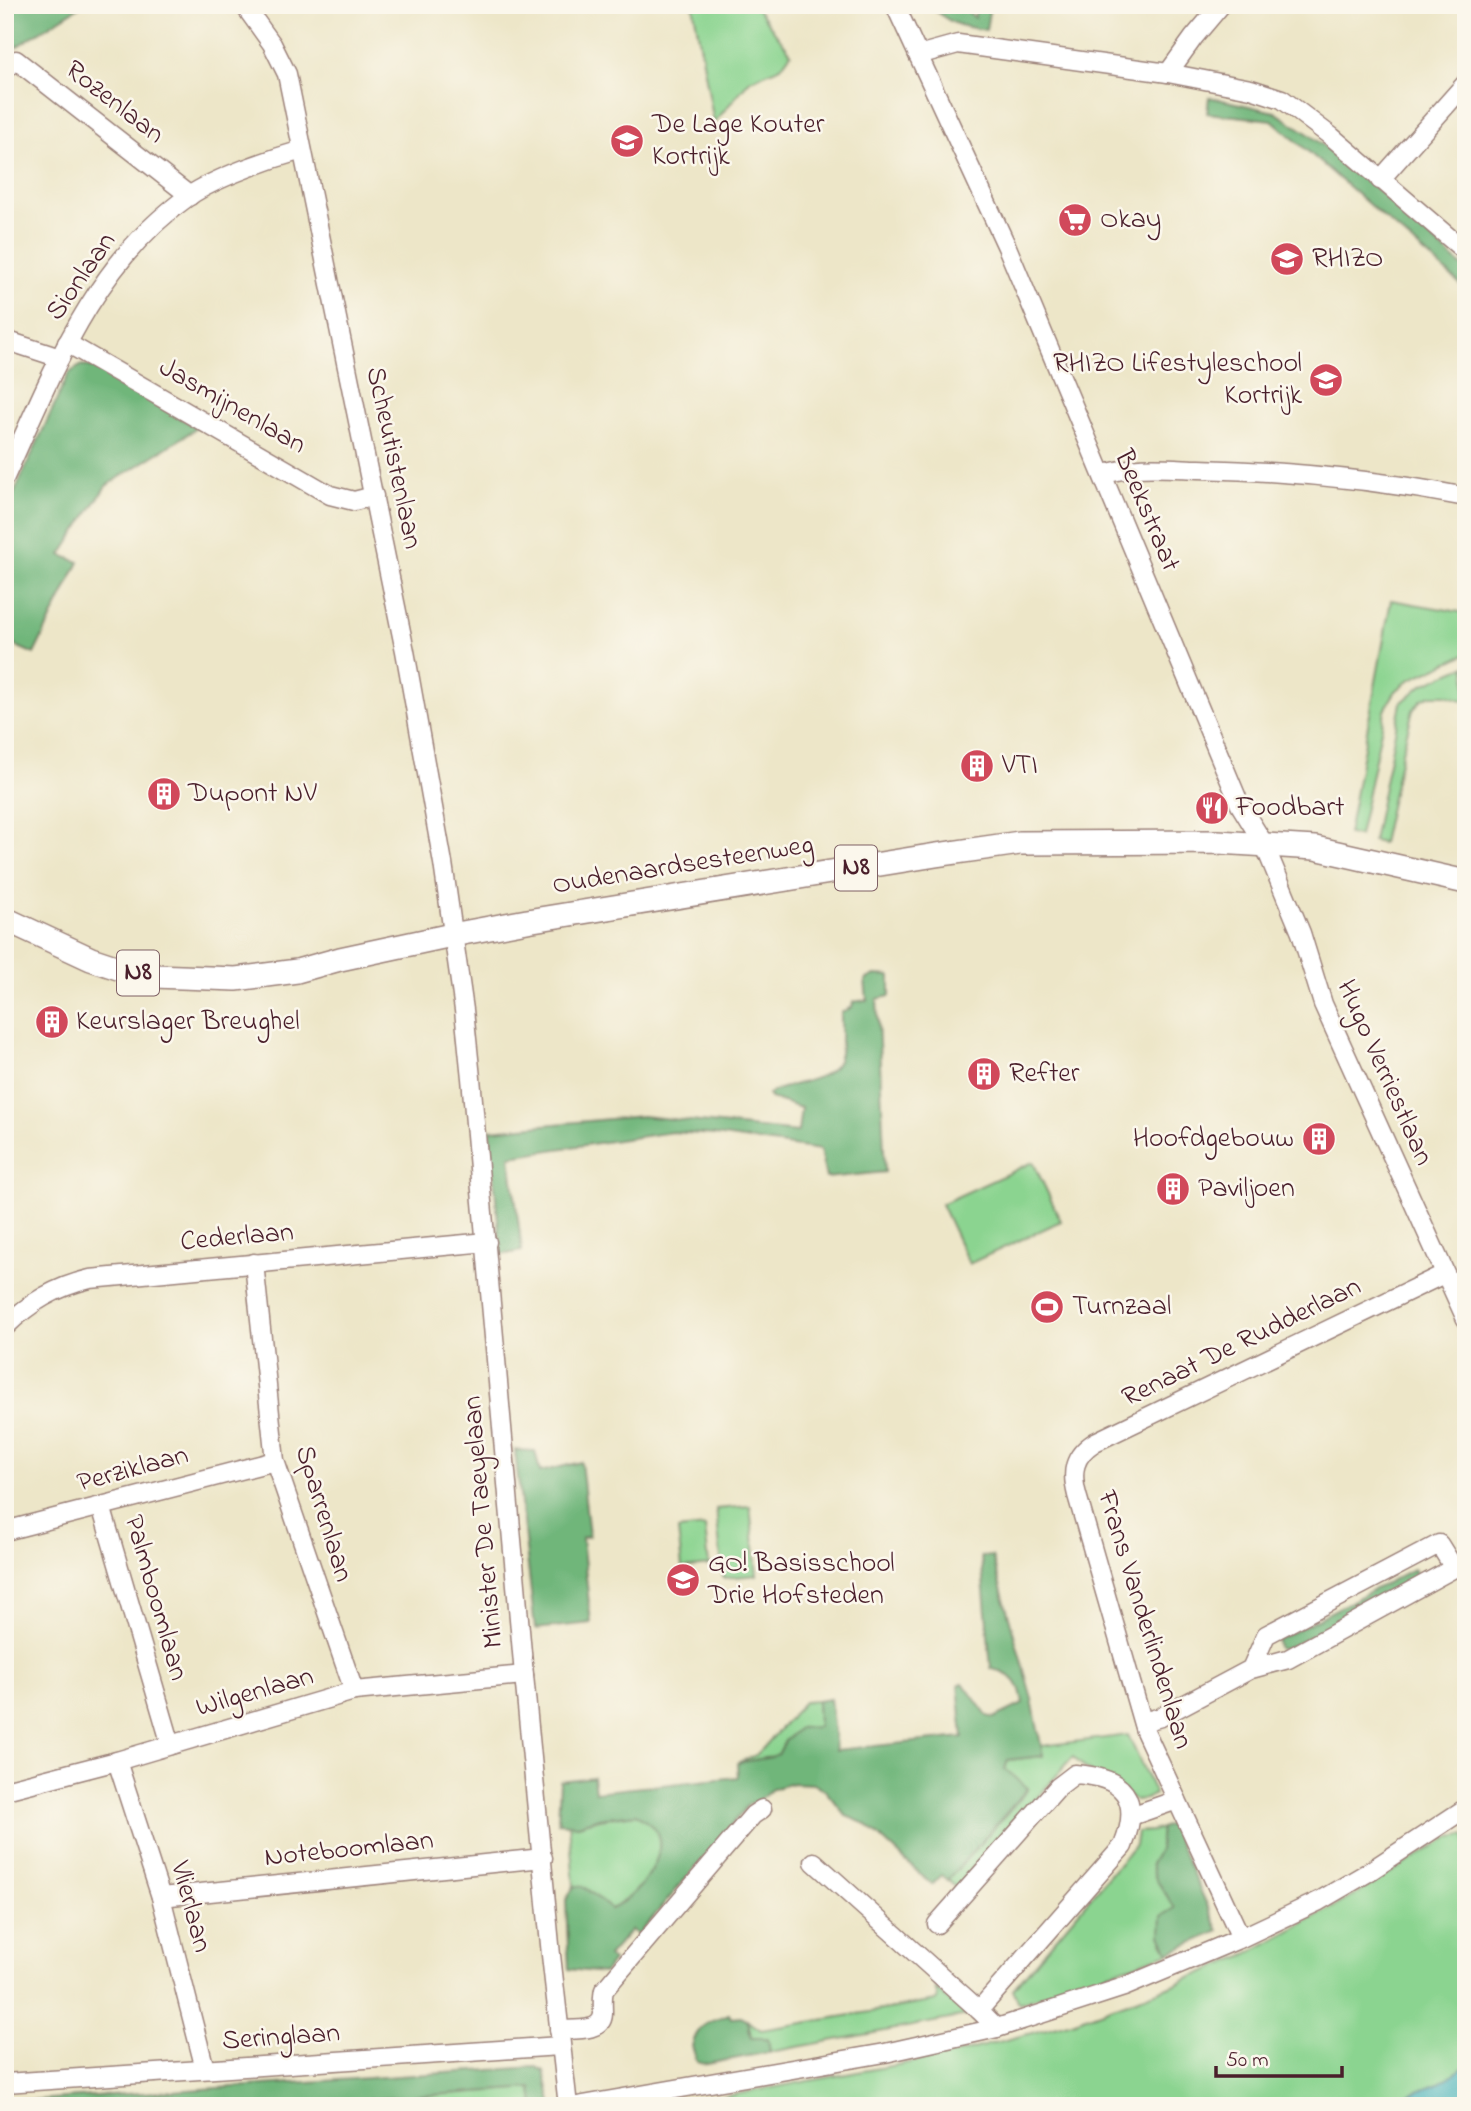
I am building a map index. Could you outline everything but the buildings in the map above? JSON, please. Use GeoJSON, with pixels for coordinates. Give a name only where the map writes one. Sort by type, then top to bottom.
{"type":"FeatureCollection","features":[{"type":"Feature","properties":{"kind":"main road","name":"Oudenaardsesteenweg"},"geometry":{"type":"LineString","coordinates":[[5,919],[111,966],[154,976],[236,979],[298,971],[340,959],[452,935],[1020,843],[1128,841],[1264,844],[1314,848],[1466,882]]}},
{"type":"Feature","properties":{"kind":"street","name":"Scheutistenlaan"},"geometry":{"type":"LineString","coordinates":[[244,5],[272,44],[285,70],[405,651],[443,863],[452,935]]}},
{"type":"Feature","properties":{"kind":"street","name":"Beekstraat"},"geometry":{"type":"LineString","coordinates":[[895,5],[1007,247],[1240,805],[1264,844]]}},
{"type":"Feature","properties":{"kind":"street"},"geometry":{"type":"LineString","coordinates":[[1168,73],[1221,5]]}},
{"type":"Feature","properties":{"kind":"street"},"geometry":{"type":"LineString","coordinates":[[918,55],[958,44],[1168,73],[1251,89],[1282,99],[1332,137],[1466,252]]}},
{"type":"Feature","properties":{"kind":"street","name":"Rozenlaan"},"geometry":{"type":"LineString","coordinates":[[5,69],[16,60],[190,196]]}},
{"type":"Feature","properties":{"kind":"street"},"geometry":{"type":"LineString","coordinates":[[1380,180],[1466,83]]}},
{"type":"Feature","properties":{"kind":"street","name":"Sionlaan"},"geometry":{"type":"LineString","coordinates":[[5,477],[63,350],[80,318],[120,260],[156,223],[190,196],[275,158],[302,150]]}},
{"type":"Feature","properties":{"kind":"street","name":"Jasmijnenlaan"},"geometry":{"type":"LineString","coordinates":[[5,340],[63,350],[330,495],[354,501],[374,496]]}},
{"type":"Feature","properties":{"kind":"street"},"geometry":{"type":"LineString","coordinates":[[1103,475],[1117,470],[1162,468],[1244,470],[1310,474],[1465,494]]}},
{"type":"Feature","properties":{"kind":"street","name":"Hugo Verriestlaan"},"geometry":{"type":"LineString","coordinates":[[1264,844],[1301,933],[1323,1004],[1466,1319]]}},
{"type":"Feature","properties":{"kind":"street","name":"Minister De Taeyelaan"},"geometry":{"type":"LineString","coordinates":[[452,935],[464,1010],[487,1242],[524,1675],[568,2106]]}},
{"type":"Feature","properties":{"kind":"street","name":"Cederlaan"},"geometry":{"type":"LineString","coordinates":[[5,1327],[23,1309],[69,1284],[90,1279],[487,1242]]}},
{"type":"Feature","properties":{"kind":"street","name":"Sparrenlaan"},"geometry":{"type":"LineString","coordinates":[[254,1263],[275,1461],[354,1691]]}},
{"type":"Feature","properties":{"kind":"street","name":"Renaat De Rudderlaan"},"geometry":{"type":"LineString","coordinates":[[1073,1470],[1078,1457],[1095,1443],[1444,1274]]}},
{"type":"Feature","properties":{"kind":"street","name":"Perziklaan"},"geometry":{"type":"LineString","coordinates":[[5,1531],[275,1461]]}},
{"type":"Feature","properties":{"kind":"street","name":"Frans Vanderlindenlaan"},"geometry":{"type":"LineString","coordinates":[[1073,1470],[1080,1506],[1143,1722],[1241,1938]]}},
{"type":"Feature","properties":{"kind":"street","name":"Palmboomlaan"},"geometry":{"type":"LineString","coordinates":[[101,1506],[171,1745]]}},
{"type":"Feature","properties":{"kind":"street"},"geometry":{"type":"LineString","coordinates":[[1143,1722],[1161,1717],[1251,1669],[1288,1659],[1454,1568],[1439,1544],[1266,1635],[1251,1669]]}},
{"type":"Feature","properties":{"kind":"street","name":"Wilgenlaan"},"geometry":{"type":"LineString","coordinates":[[5,1790],[354,1691],[524,1675]]}},
{"type":"Feature","properties":{"kind":"street","name":"Vlierlaan"},"geometry":{"type":"LineString","coordinates":[[117,1760],[161,1897],[205,2069]]}},
{"type":"Feature","properties":{"kind":"street"},"geometry":{"type":"LineString","coordinates":[[937,1924],[1058,1787],[1075,1774],[1097,1775],[1113,1782],[1126,1797],[1131,1816],[1123,1846],[979,2010]]}},
{"type":"Feature","properties":{"kind":"street"},"geometry":{"type":"LineString","coordinates":[[1131,1816],[1177,1800]]}},
{"type":"Feature","properties":{"kind":"street","name":"Seringlaan"},"geometry":{"type":"LineString","coordinates":[[5,2083],[205,2069],[559,2038],[592,2028],[600,2024],[603,2017],[604,1990],[753,1815],[762,1809]]}},
{"type":"Feature","properties":{"kind":"street"},"geometry":{"type":"LineString","coordinates":[[577,2106],[885,2053],[997,2028],[1124,1987],[1241,1938],[1319,1901],[1466,1809]]}},
{"type":"Feature","properties":{"kind":"street","name":"Noteboomlaan"},"geometry":{"type":"LineString","coordinates":[[161,1897],[543,1858]]}},
{"type":"Feature","properties":{"kind":"street"},"geometry":{"type":"LineString","coordinates":[[814,1862],[997,2028]]}},
{"type":"Feature","properties":{"kind":"green space"},"geometry":{"type":"Polygon","coordinates":[[[5,5],[82,5],[5,54],[5,5]]]}},
{"type":"Feature","properties":{"kind":"green space"},"geometry":{"type":"Polygon","coordinates":[[[693,5],[754,5],[791,53],[781,67],[750,80],[714,123],[693,5]]]}},
{"type":"Feature","properties":{"kind":"green space"},"geometry":{"type":"Polygon","coordinates":[[[928,5],[961,5],[975,18],[975,5],[990,5],[986,30],[954,23],[928,5]]]}},
{"type":"Feature","properties":{"kind":"green space"},"geometry":{"type":"Polygon","coordinates":[[[1209,97],[1275,112],[1310,135],[1369,182],[1466,270],[1466,289],[1272,120],[1207,113],[1209,97]]]}},
{"type":"Feature","properties":{"kind":"green space"},"geometry":{"type":"Polygon","coordinates":[[[82,365],[96,368],[197,428],[106,486],[61,555],[79,562],[34,654],[5,641],[5,513],[69,373],[82,365]]]}},
{"type":"Feature","properties":{"kind":"green space"},"geometry":{"type":"Polygon","coordinates":[[[1391,600],[1466,613],[1466,654],[1409,680],[1396,691],[1389,702],[1359,836],[1348,834],[1391,600]]]}},
{"type":"Feature","properties":{"kind":"green space"},"geometry":{"type":"Polygon","coordinates":[[[1466,666],[1466,701],[1446,695],[1431,695],[1422,699],[1413,710],[1382,843],[1373,841],[1401,703],[1422,685],[1466,666]]]}},
{"type":"Feature","properties":{"kind":"green space"},"geometry":{"type":"Polygon","coordinates":[[[875,975],[890,976],[890,996],[877,999],[885,1172],[826,1178],[820,1150],[715,1135],[672,1132],[510,1156],[522,1251],[501,1255],[490,1130],[642,1116],[798,1132],[801,1108],[770,1098],[768,1094],[821,1076],[837,1063],[840,1053],[841,1013],[852,1007],[853,1002],[867,1000],[865,980],[875,975]]]}},
{"type":"Feature","properties":{"kind":"green space"},"geometry":{"type":"Polygon","coordinates":[[[1033,1162],[1061,1221],[969,1264],[941,1204],[1033,1162]]]}},
{"type":"Feature","properties":{"kind":"green space"},"geometry":{"type":"Polygon","coordinates":[[[515,1450],[535,1451],[540,1472],[581,1462],[589,1536],[582,1538],[591,1623],[535,1629],[515,1450]]]}},
{"type":"Feature","properties":{"kind":"green space"},"geometry":{"type":"Polygon","coordinates":[[[750,1506],[757,1575],[723,1578],[716,1509],[750,1506]]]}},
{"type":"Feature","properties":{"kind":"green space"},"geometry":{"type":"Polygon","coordinates":[[[705,1527],[709,1565],[682,1568],[678,1530],[705,1527]]]}},
{"type":"Feature","properties":{"kind":"green space"},"geometry":{"type":"Polygon","coordinates":[[[992,1556],[1032,1699],[1043,1756],[1008,1760],[1005,1769],[1028,1788],[948,1880],[941,1875],[932,1885],[866,1824],[846,1816],[824,1789],[813,1784],[794,1783],[772,1789],[760,1800],[749,1804],[638,1935],[631,1930],[608,1956],[613,1961],[604,1973],[569,1969],[566,1900],[574,1886],[584,1887],[611,1909],[630,1896],[649,1875],[659,1850],[659,1839],[654,1828],[636,1814],[599,1818],[578,1825],[558,1823],[560,1781],[593,1777],[595,1792],[738,1777],[737,1763],[771,1757],[779,1753],[785,1741],[799,1728],[818,1727],[817,1701],[830,1699],[836,1750],[963,1737],[958,1685],[963,1683],[987,1716],[994,1718],[1023,1704],[1020,1689],[1014,1680],[991,1668],[981,1557],[992,1556]]]}},
{"type":"Feature","properties":{"kind":"green space"},"geometry":{"type":"Polygon","coordinates":[[[1413,1569],[1417,1576],[1412,1581],[1284,1650],[1278,1648],[1277,1640],[1413,1569]]]}},
{"type":"Feature","properties":{"kind":"green space"},"geometry":{"type":"Polygon","coordinates":[[[817,1701],[819,1727],[785,1741],[779,1753],[772,1757],[737,1763],[756,1755],[804,1702],[817,1701]]]}},
{"type":"Feature","properties":{"kind":"green space"},"geometry":{"type":"Polygon","coordinates":[[[1128,1735],[1155,1794],[1135,1800],[1085,1768],[1073,1757],[957,1889],[948,1880],[1028,1789],[1005,1769],[1008,1760],[1043,1756],[1041,1746],[1128,1735]]]}},
{"type":"Feature","properties":{"kind":"green space"},"geometry":{"type":"Polygon","coordinates":[[[636,1814],[654,1828],[659,1839],[659,1850],[649,1875],[630,1896],[611,1909],[584,1887],[574,1886],[569,1823],[578,1825],[636,1814]]]}},
{"type":"Feature","properties":{"kind":"green space"},"geometry":{"type":"Polygon","coordinates":[[[1170,1824],[1219,1931],[1169,1953],[1161,1935],[1162,1916],[1175,1908],[1156,1879],[1151,1864],[1159,1850],[1161,1828],[1170,1824]]]}},
{"type":"Feature","properties":{"kind":"green space"},"geometry":{"type":"Polygon","coordinates":[[[1161,1828],[1159,1851],[1151,1864],[1156,1879],[1175,1908],[1163,1942],[1169,1953],[1019,2003],[1013,1989],[1135,1845],[1137,1832],[1161,1828]]]}},
{"type":"Feature","properties":{"kind":"green space"},"geometry":{"type":"Polygon","coordinates":[[[1464,1835],[1466,2106],[672,2106],[951,2055],[1072,2022],[1243,1956],[1343,1902],[1450,1837],[1464,1835]]]}},
{"type":"Feature","properties":{"kind":"green space"},"geometry":{"type":"Polygon","coordinates":[[[935,1988],[967,2016],[770,2052],[768,2038],[751,2038],[748,2021],[761,2030],[936,2001],[938,1998],[935,1988]]]}},
{"type":"Feature","properties":{"kind":"green space"},"geometry":{"type":"Polygon","coordinates":[[[729,2014],[731,2018],[741,2017],[748,2021],[751,2038],[768,2038],[770,2052],[707,2064],[697,2062],[692,2046],[701,2028],[729,2014]]]}},
{"type":"Feature","properties":{"kind":"green space"},"geometry":{"type":"Polygon","coordinates":[[[536,2067],[544,2071],[552,2106],[534,2106],[532,2088],[274,2106],[5,2106],[5,2102],[536,2067]]]}},
{"type":"Feature","properties":{"kind":"green space"},"geometry":{"type":"Polygon","coordinates":[[[532,2088],[534,2106],[274,2106],[532,2088]]]}},
{"type":"Feature","properties":{"kind":"water"},"geometry":{"type":"Polygon","coordinates":[[[1466,2066],[1466,2106],[1380,2106],[1441,2082],[1466,2066]]]}},
{"type":"Feature","properties":{"kind":"place","name":"De Lage Kouter Kortrijk"},"geometry":{"type":"Point","coordinates":[627,141]}},
{"type":"Feature","properties":{"kind":"place","name":"Okay"},"geometry":{"type":"Point","coordinates":[1075,220]}},
{"type":"Feature","properties":{"kind":"place","name":"RHIZO"},"geometry":{"type":"Point","coordinates":[1287,259]}},
{"type":"Feature","properties":{"kind":"place","name":"RHIZO Lifestyleschool Kortrijk"},"geometry":{"type":"Point","coordinates":[1326,380]}},
{"type":"Feature","properties":{"kind":"place","name":"VTI"},"geometry":{"type":"Point","coordinates":[977,766]}},
{"type":"Feature","properties":{"kind":"place","name":"Dupont NV"},"geometry":{"type":"Point","coordinates":[164,794]}},
{"type":"Feature","properties":{"kind":"place","name":"Foodbart"},"geometry":{"type":"Point","coordinates":[1212,808]}},
{"type":"Feature","properties":{"kind":"place","name":"Keurslager Breughel"},"geometry":{"type":"Point","coordinates":[52,1022]}},
{"type":"Feature","properties":{"kind":"place","name":"Refter"},"geometry":{"type":"Point","coordinates":[984,1074]}},
{"type":"Feature","properties":{"kind":"place","name":"Hoofdgebouw"},"geometry":{"type":"Point","coordinates":[1319,1139]}},
{"type":"Feature","properties":{"kind":"place","name":"Paviljoen"},"geometry":{"type":"Point","coordinates":[1173,1189]}},
{"type":"Feature","properties":{"kind":"place","name":"Turnzaal"},"geometry":{"type":"Point","coordinates":[1047,1307]}},
{"type":"Feature","properties":{"kind":"place","name":"GO! Basisschool Drie Hofsteden"},"geometry":{"type":"Point","coordinates":[683,1580]}}]}
